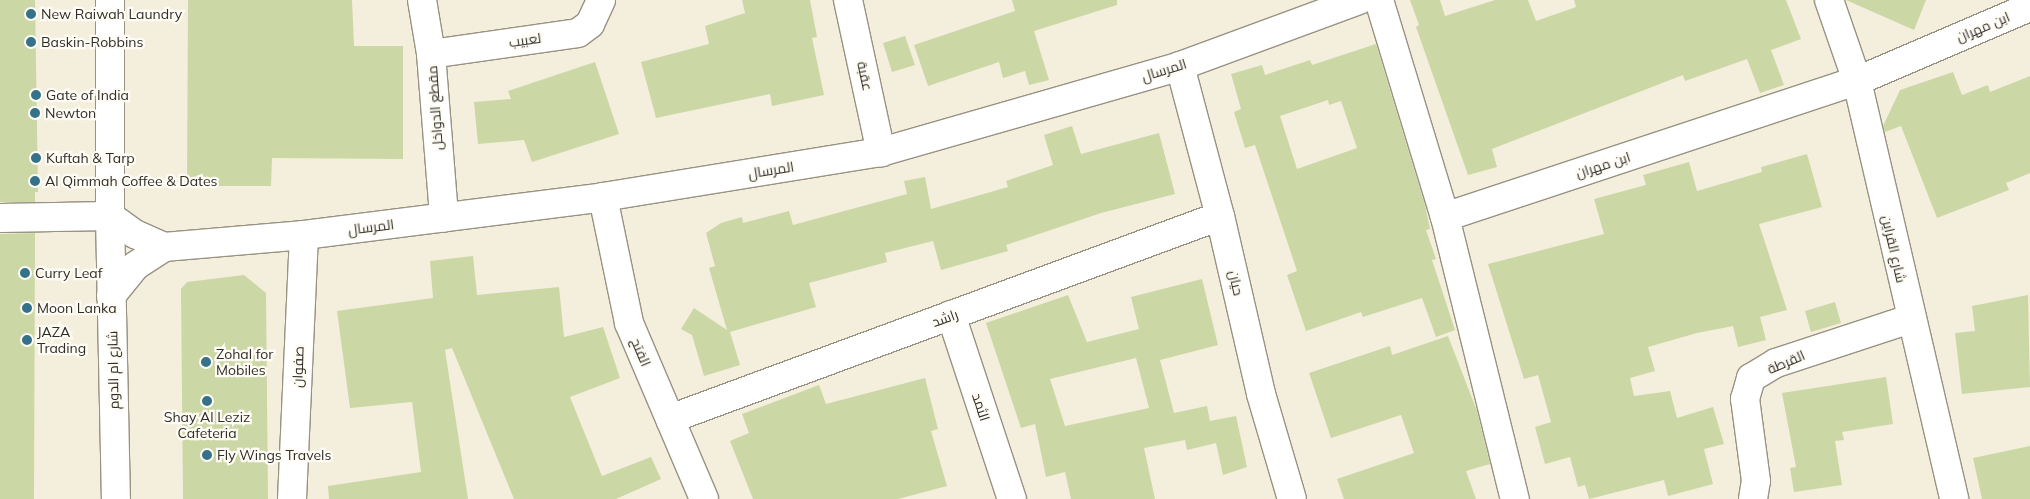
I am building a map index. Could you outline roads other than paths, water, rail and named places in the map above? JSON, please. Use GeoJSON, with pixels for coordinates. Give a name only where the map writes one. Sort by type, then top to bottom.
{"type":"FeatureCollection","features":[{"type":"Feature","properties":{"kind":"street","name":"شارع ام الدوم"},"geometry":{"type":"LineString","coordinates":[[110,0],[110,216],[116,499]]}},
{"type":"Feature","properties":{"kind":"street","name":"مقطع الدواخل"},"geometry":{"type":"LineString","coordinates":[[422,0],[431,54],[444,217]]}},
{"type":"Feature","properties":{"kind":"street","name":"لعبيب"},"geometry":{"type":"LineString","coordinates":[[431,54],[578,33],[590,24],[601,0]]}},
{"type":"Feature","properties":{"kind":"street","name":"عقبة"},"geometry":{"type":"LineString","coordinates":[[848,0],[881,152]]}},
{"type":"Feature","properties":{"kind":"street","name":"المرسال"},"geometry":{"type":"LineString","coordinates":[[110,216],[135,234],[164,247],[304,235],[603,197],[881,152],[1180,66],[1359,0]]}},
{"type":"Feature","properties":{"kind":"street"},"geometry":{"type":"LineString","coordinates":[[1379,0],[1445,217],[1515,499]]}},
{"type":"Feature","properties":{"kind":"street","name":"شارع القراين"},"geometry":{"type":"LineString","coordinates":[[1829,0],[1857,81],[1910,319],[1954,499]]}},
{"type":"Feature","properties":{"kind":"street","name":"ابن مهران"},"geometry":{"type":"LineString","coordinates":[[1445,217],[1857,81],[2030,7]]}},
{"type":"Feature","properties":{"kind":"street","name":"حيان"},"geometry":{"type":"LineString","coordinates":[[1180,66],[1220,216],[1261,394],[1292,499]]}},
{"type":"Feature","properties":{"kind":"street","name":"الفتح"},"geometry":{"type":"LineString","coordinates":[[603,197],[629,323],[704,499]]}},
{"type":"Feature","properties":{"kind":"street"},"geometry":{"type":"LineString","coordinates":[[0,218],[110,216]]}},
{"type":"Feature","properties":{"kind":"street","name":"راشد"},"geometry":{"type":"LineString","coordinates":[[670,418],[1220,216]]}},
{"type":"Feature","properties":{"kind":"street","name":"صفوان"},"geometry":{"type":"LineString","coordinates":[[292,499],[304,235]]}},
{"type":"Feature","properties":{"kind":"street","name":"المرسال"},"geometry":{"type":"LineString","coordinates":[[111,296],[136,266],[164,247]]}},
{"type":"Feature","properties":{"kind":"street","name":"الثمد"},"geometry":{"type":"LineString","coordinates":[[951,316],[1012,499]]}},
{"type":"Feature","properties":{"kind":"street","name":"القرطة"},"geometry":{"type":"LineString","coordinates":[[1752,499],[1756,482],[1744,399],[1751,378],[1776,363],[1910,319]]}},
{"type":"Feature","properties":{"kind":"place","name":"New Raiwah Laundry"},"geometry":{"type":"Point","coordinates":[31,14]}},
{"type":"Feature","properties":{"kind":"place","name":"Baskin-Robbins"},"geometry":{"type":"Point","coordinates":[31,42]}},
{"type":"Feature","properties":{"kind":"place","name":"Gate of India"},"geometry":{"type":"Point","coordinates":[36,95]}},
{"type":"Feature","properties":{"kind":"place","name":"Newton"},"geometry":{"type":"Point","coordinates":[35,113]}},
{"type":"Feature","properties":{"kind":"place","name":"Kuftah & Tarp"},"geometry":{"type":"Point","coordinates":[36,158]}},
{"type":"Feature","properties":{"kind":"place","name":"Al Qimmah Coffee & Dates"},"geometry":{"type":"Point","coordinates":[35,181]}},
{"type":"Feature","properties":{"kind":"place","name":"Curry Leaf"},"geometry":{"type":"Point","coordinates":[25,273]}},
{"type":"Feature","properties":{"kind":"place","name":"Moon Lanka"},"geometry":{"type":"Point","coordinates":[27,308]}},
{"type":"Feature","properties":{"kind":"place","name":"JAZA Trading"},"geometry":{"type":"Point","coordinates":[27,340]}},
{"type":"Feature","properties":{"kind":"place","name":"Zohal for Mobiles"},"geometry":{"type":"Point","coordinates":[206,362]}},
{"type":"Feature","properties":{"kind":"place","name":"Shay Al Leziz Cafeteria"},"geometry":{"type":"Point","coordinates":[207,401]}},
{"type":"Feature","properties":{"kind":"place","name":"Fly Wings Travels"},"geometry":{"type":"Point","coordinates":[207,455]}}]}
